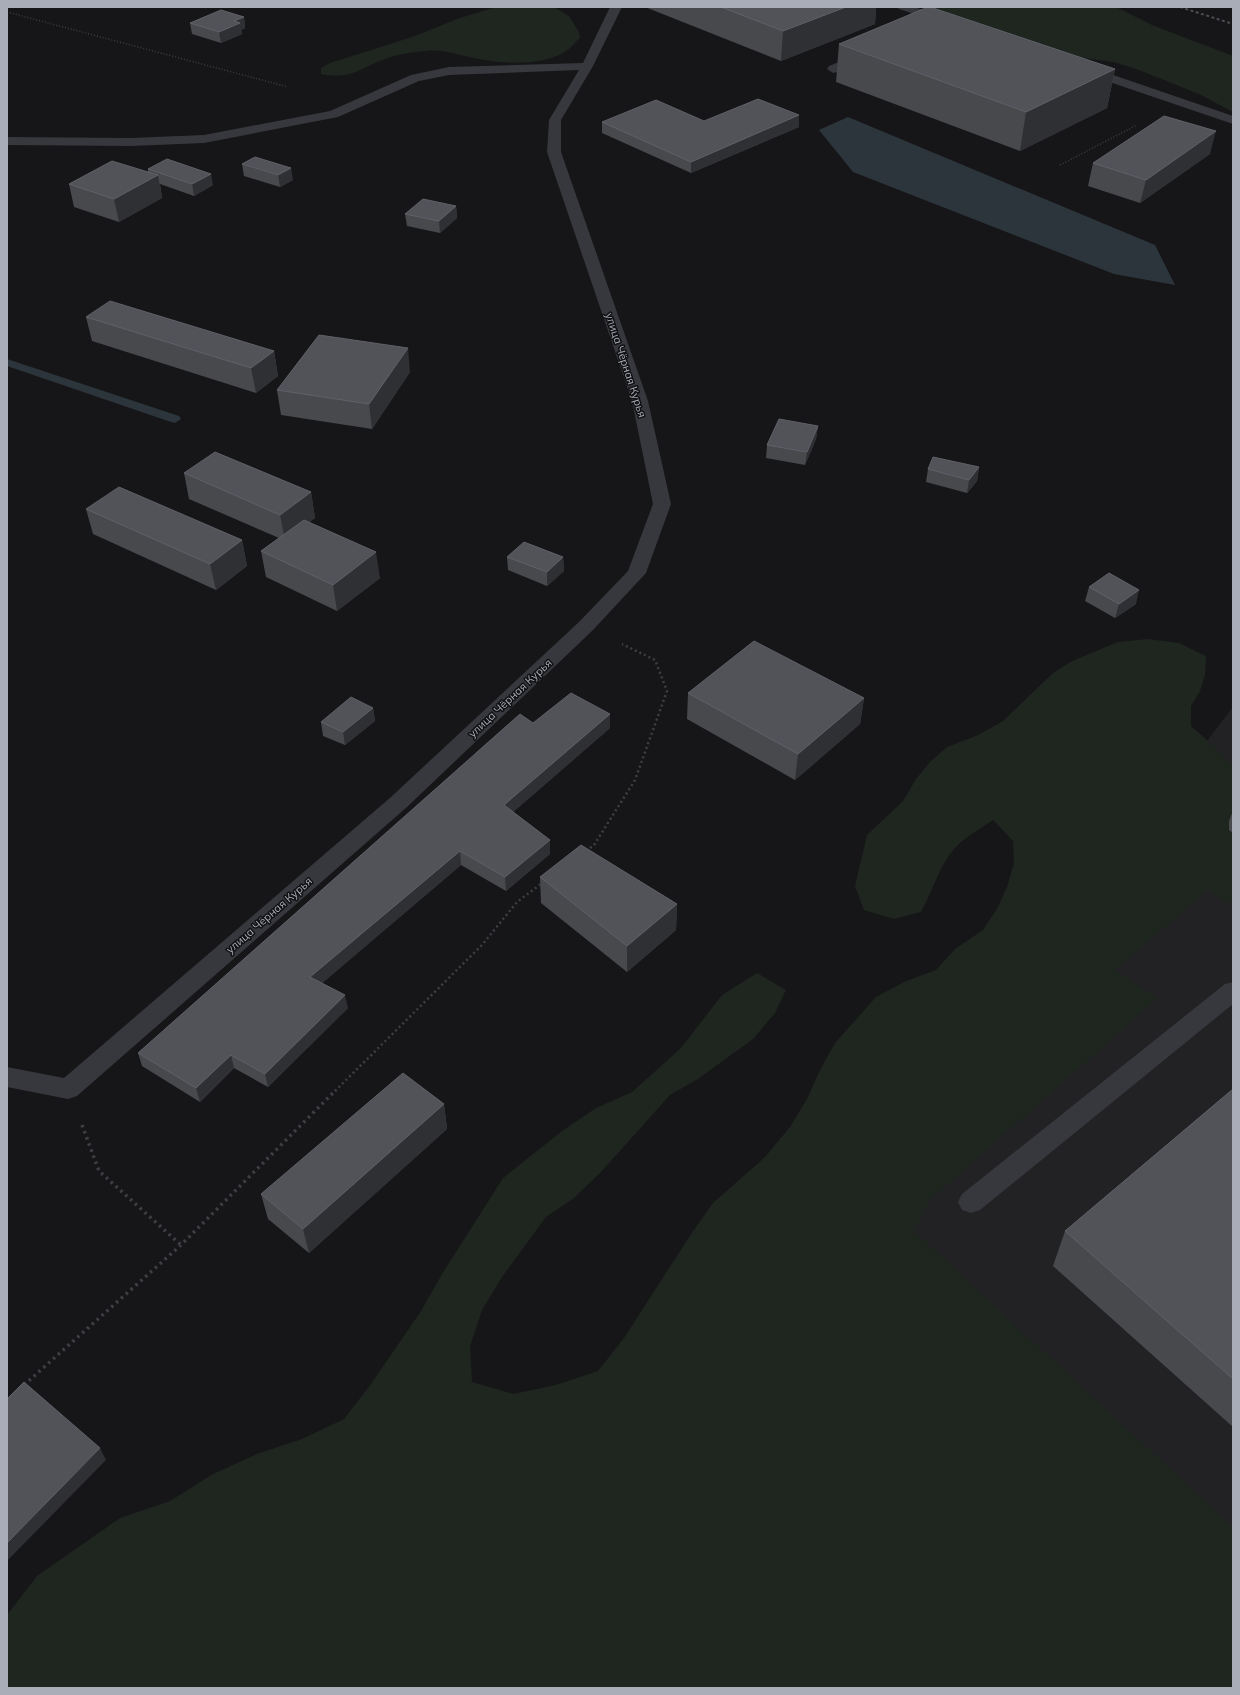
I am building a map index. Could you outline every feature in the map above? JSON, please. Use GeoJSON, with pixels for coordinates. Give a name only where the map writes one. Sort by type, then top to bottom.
{"type":"FeatureCollection","features":[{"type":"Feature","properties":{"kind":"street"},"geometry":{"type":"LineString","coordinates":[[7,141],[131,142],[204,139],[333,114],[415,78],[449,71],[587,66],[616,7]]}},
{"type":"Feature","properties":{"kind":"street"},"geometry":{"type":"LineString","coordinates":[[903,7],[959,26]]}},
{"type":"Feature","properties":{"kind":"street"},"geometry":{"type":"LineString","coordinates":[[930,27],[944,21]]}},
{"type":"Feature","properties":{"kind":"street"},"geometry":{"type":"LineString","coordinates":[[833,69],[875,51]]}},
{"type":"Feature","properties":{"kind":"street"},"geometry":{"type":"LineString","coordinates":[[1070,64],[1233,120]]}},
{"type":"Feature","properties":{"kind":"street","name":"улица Чёрная Курья"},"geometry":{"type":"LineString","coordinates":[[68,1089],[400,802],[586,626],[637,573],[662,504],[640,402],[554,152],[555,120],[587,66]]}},
{"type":"Feature","properties":{"kind":"street"},"geometry":{"type":"LineString","coordinates":[[971,1202],[1233,991]]}},
{"type":"Feature","properties":{"kind":"street"},"geometry":{"type":"LineString","coordinates":[[7,1077],[68,1089]]}},
{"type":"Feature","properties":{"kind":"path"},"geometry":{"type":"LineString","coordinates":[[7,12],[293,88]]}},
{"type":"Feature","properties":{"kind":"path"},"geometry":{"type":"LineString","coordinates":[[1060,165],[1180,102]]}},
{"type":"Feature","properties":{"kind":"path"},"geometry":{"type":"LineString","coordinates":[[581,854],[594,845],[635,780],[666,691],[655,660],[586,626]]}},
{"type":"Feature","properties":{"kind":"path"},"geometry":{"type":"LineString","coordinates":[[19,1390],[181,1245],[482,945],[517,902],[543,883]]}},
{"type":"Feature","properties":{"kind":"path"},"geometry":{"type":"LineString","coordinates":[[68,1089],[99,1172],[181,1245]]}},
{"type":"Feature","properties":{"kind":"shaded area"},"geometry":{"type":"Polygon","coordinates":[[[496,7],[554,7],[569,16],[579,32],[580,38],[569,49],[559,55],[536,61],[510,63],[497,62],[433,51],[395,56],[348,75],[340,76],[321,74],[321,68],[330,63],[412,37],[460,18],[496,7]]]}},
{"type":"Feature","properties":{"kind":"shaded area"},"geometry":{"type":"Polygon","coordinates":[[[928,7],[1116,7],[1152,25],[1233,56],[1233,112],[1199,94],[1139,70],[1114,62],[1074,57],[928,7]]]}},
{"type":"Feature","properties":{"kind":"shaded area"},"geometry":{"type":"Polygon","coordinates":[[[848,117],[1155,245],[1175,285],[1114,274],[853,172],[819,130],[848,117]]]}},
{"type":"Feature","properties":{"kind":"shaded area"},"geometry":{"type":"Polygon","coordinates":[[[1148,639],[1179,643],[1206,656],[1205,675],[1200,691],[1191,706],[1191,726],[1216,748],[1233,766],[1233,906],[1208,890],[1115,970],[1158,998],[929,1201],[914,1231],[1233,1527],[1233,1688],[7,1688],[7,1615],[37,1576],[120,1518],[170,1501],[213,1474],[257,1454],[302,1439],[344,1419],[371,1384],[421,1311],[442,1274],[503,1178],[562,1131],[596,1108],[632,1092],[681,1048],[722,995],[757,973],[786,990],[775,1013],[753,1039],[698,1079],[670,1095],[601,1172],[574,1198],[546,1217],[502,1277],[482,1310],[470,1346],[472,1382],[513,1394],[556,1385],[598,1371],[624,1338],[693,1231],[713,1203],[765,1157],[790,1127],[807,1099],[819,1072],[835,1043],[876,997],[906,981],[936,970],[955,949],[983,930],[997,909],[1007,887],[1014,863],[1013,841],[993,820],[963,840],[955,848],[945,862],[921,912],[894,919],[864,910],[855,886],[867,835],[903,801],[916,779],[930,762],[947,747],[978,735],[1003,721],[1053,673],[1072,661],[1118,642],[1148,639]]]}},
{"type":"Feature","properties":{"kind":"shaded area"},"geometry":{"type":"Polygon","coordinates":[[[1233,707],[1233,1688],[481,1688],[1233,707]]]}},
{"type":"Feature","properties":{"kind":"building"},"geometry":{"type":"Polygon","coordinates":[[[721,7],[846,7],[783,31],[721,7]]]}},
{"type":"Feature","properties":{"kind":"building"},"geometry":{"type":"Polygon","coordinates":[[[928,7],[1115,69],[1026,112],[839,44],[928,7]]]}},
{"type":"Feature","properties":{"kind":"building"},"geometry":{"type":"Polygon","coordinates":[[[221,10],[244,17],[234,21],[240,23],[219,32],[190,23],[221,10]]]}},
{"type":"Feature","properties":{"kind":"building"},"geometry":{"type":"Polygon","coordinates":[[[758,99],[799,115],[691,162],[602,122],[656,100],[704,121],[758,99]]]}},
{"type":"Feature","properties":{"kind":"building"},"geometry":{"type":"Polygon","coordinates":[[[1164,116],[1216,131],[1146,180],[1093,163],[1164,116]]]}},
{"type":"Feature","properties":{"kind":"building"},"geometry":{"type":"Polygon","coordinates":[[[255,157],[291,168],[278,175],[242,164],[255,157]]]}},
{"type":"Feature","properties":{"kind":"building"},"geometry":{"type":"Polygon","coordinates":[[[167,159],[211,174],[192,184],[148,169],[167,159]]]}},
{"type":"Feature","properties":{"kind":"building"},"geometry":{"type":"Polygon","coordinates":[[[112,161],[158,175],[114,199],[69,184],[112,161]]]}},
{"type":"Feature","properties":{"kind":"building"},"geometry":{"type":"Polygon","coordinates":[[[423,199],[456,206],[439,221],[405,214],[423,199]]]}},
{"type":"Feature","properties":{"kind":"building"},"geometry":{"type":"Polygon","coordinates":[[[110,301],[274,351],[251,368],[86,317],[110,301]]]}},
{"type":"Feature","properties":{"kind":"building"},"geometry":{"type":"Polygon","coordinates":[[[319,335],[408,348],[369,404],[277,390],[319,335]]]}},
{"type":"Feature","properties":{"kind":"building"},"geometry":{"type":"Polygon","coordinates":[[[779,419],[818,426],[807,452],[767,445],[779,419]]]}},
{"type":"Feature","properties":{"kind":"building"},"geometry":{"type":"Polygon","coordinates":[[[215,452],[311,492],[280,515],[184,473],[215,452]]]}},
{"type":"Feature","properties":{"kind":"building"},"geometry":{"type":"Polygon","coordinates":[[[933,457],[979,467],[969,480],[928,469],[933,457]]]}},
{"type":"Feature","properties":{"kind":"building"},"geometry":{"type":"Polygon","coordinates":[[[119,487],[242,540],[210,564],[86,509],[119,487]]]}},
{"type":"Feature","properties":{"kind":"building"},"geometry":{"type":"Polygon","coordinates":[[[304,520],[376,552],[333,585],[261,551],[304,520]]]}},
{"type":"Feature","properties":{"kind":"building"},"geometry":{"type":"Polygon","coordinates":[[[524,542],[563,557],[547,572],[507,557],[524,542]]]}},
{"type":"Feature","properties":{"kind":"building"},"geometry":{"type":"Polygon","coordinates":[[[1109,573],[1139,590],[1119,604],[1089,587],[1109,573]]]}},
{"type":"Feature","properties":{"kind":"building"},"geometry":{"type":"Polygon","coordinates":[[[754,641],[864,698],[798,754],[688,693],[754,641]]]}},
{"type":"Feature","properties":{"kind":"building"},"geometry":{"type":"Polygon","coordinates":[[[571,693],[610,714],[504,805],[550,840],[505,877],[460,851],[310,977],[345,995],[265,1074],[231,1055],[196,1088],[138,1053],[520,714],[533,723],[571,693]]]}},
{"type":"Feature","properties":{"kind":"building"},"geometry":{"type":"Polygon","coordinates":[[[351,697],[373,708],[343,732],[321,722],[351,697]]]}},
{"type":"Feature","properties":{"kind":"building"},"geometry":{"type":"Polygon","coordinates":[[[581,845],[677,904],[627,946],[540,877],[581,845]]]}},
{"type":"Feature","properties":{"kind":"building"},"geometry":{"type":"Polygon","coordinates":[[[403,1073],[444,1104],[303,1229],[261,1194],[403,1073]]]}},
{"type":"Feature","properties":{"kind":"building"},"geometry":{"type":"Polygon","coordinates":[[[1233,1089],[1233,1379],[1065,1231],[1233,1089]]]}},
{"type":"Feature","properties":{"kind":"building"},"geometry":{"type":"Polygon","coordinates":[[[24,1382],[100,1448],[7,1543],[7,1399],[24,1382]]]}},
{"type":"Feature","properties":{"kind":"waterway"},"geometry":{"type":"LineString","coordinates":[[7,362],[175,419]]}},
{"type":"Feature","properties":{"kind":"railway"},"geometry":{"type":"LineString","coordinates":[[1180,7],[1233,24]]}}]}
